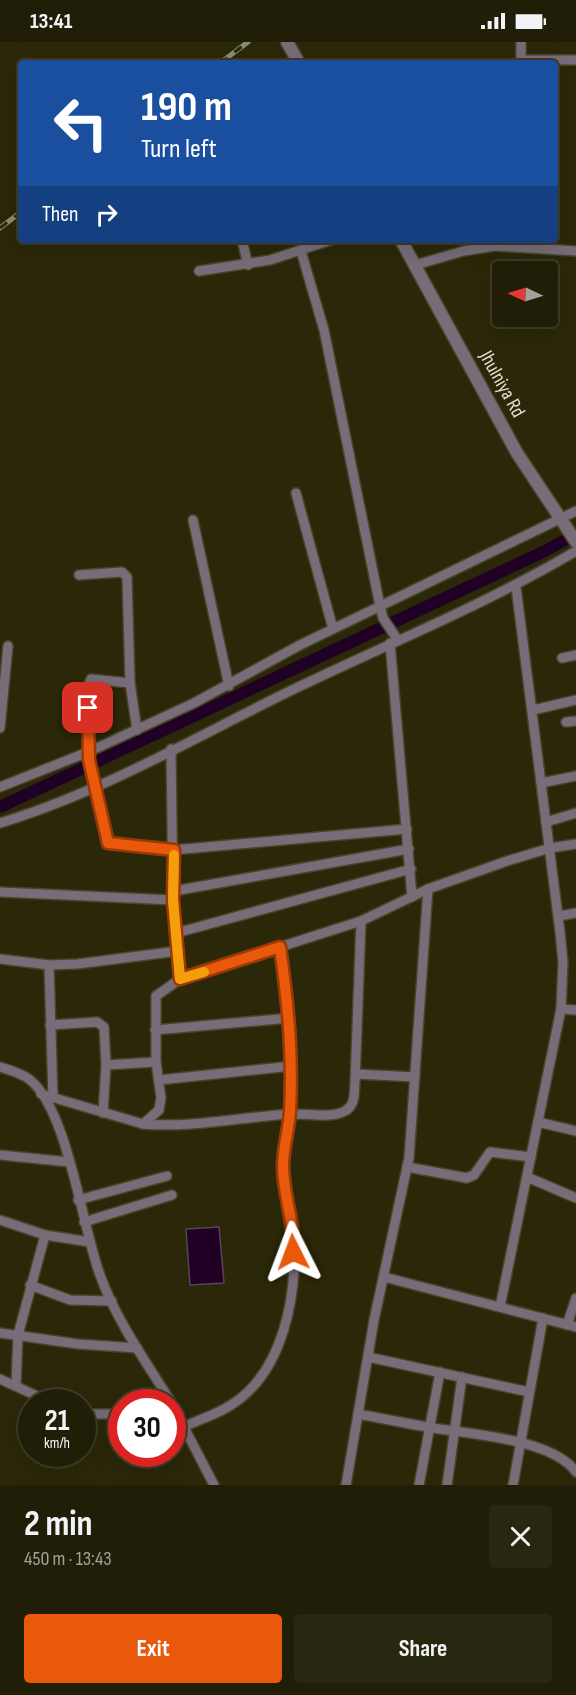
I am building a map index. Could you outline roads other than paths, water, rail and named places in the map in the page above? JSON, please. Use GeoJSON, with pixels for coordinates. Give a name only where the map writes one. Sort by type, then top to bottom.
{"type":"FeatureCollection","features":[{"type":"Feature","properties":{"kind":"street"},"geometry":{"type":"LineString","coordinates":[[287,42],[297,60]]}},
{"type":"Feature","properties":{"kind":"street"},"geometry":{"type":"LineString","coordinates":[[519,60],[521,42]]}},
{"type":"Feature","properties":{"kind":"street"},"geometry":{"type":"LineString","coordinates":[[558,61],[576,60]]}},
{"type":"Feature","properties":{"kind":"street"},"geometry":{"type":"LineString","coordinates":[[243,243],[248,265]]}},
{"type":"Feature","properties":{"kind":"street"},"geometry":{"type":"LineString","coordinates":[[199,271],[248,265],[323,243]]}},
{"type":"Feature","properties":{"kind":"street","name":"Jhulniya Rd"},"geometry":{"type":"LineString","coordinates":[[403,243],[517,453],[576,541]]}},
{"type":"Feature","properties":{"kind":"street"},"geometry":{"type":"LineString","coordinates":[[415,265],[464,251],[495,246],[576,250]]}},
{"type":"Feature","properties":{"kind":"street"},"geometry":{"type":"LineString","coordinates":[[301,251],[324,330],[380,606],[393,638],[411,869],[411,897]]}},
{"type":"Feature","properties":{"kind":"street"},"geometry":{"type":"LineString","coordinates":[[296,493],[333,629]]}},
{"type":"Feature","properties":{"kind":"street"},"geometry":{"type":"LineString","coordinates":[[0,787],[89,756],[136,730],[229,686],[380,606],[565,524],[576,511]]}},
{"type":"Feature","properties":{"kind":"street"},"geometry":{"type":"LineString","coordinates":[[193,520],[229,686]]}},
{"type":"Feature","properties":{"kind":"street"},"geometry":{"type":"LineString","coordinates":[[0,823],[95,784],[171,749],[393,638],[516,587],[576,551]]}},
{"type":"Feature","properties":{"kind":"street"},"geometry":{"type":"LineString","coordinates":[[79,576],[122,572],[127,577],[130,683],[136,730]]}},
{"type":"Feature","properties":{"kind":"street"},"geometry":{"type":"LineString","coordinates":[[500,1307],[561,1009],[563,962],[516,587]]}},
{"type":"Feature","properties":{"kind":"street"},"geometry":{"type":"LineString","coordinates":[[0,728],[8,646]]}},
{"type":"Feature","properties":{"kind":"street"},"geometry":{"type":"LineString","coordinates":[[562,658],[576,655]]}},
{"type":"Feature","properties":{"kind":"street"},"geometry":{"type":"LineString","coordinates":[[130,683],[91,679],[88,686],[89,756],[108,843],[174,850],[407,829]]}},
{"type":"Feature","properties":{"kind":"street"},"geometry":{"type":"LineString","coordinates":[[533,710],[576,700]]}},
{"type":"Feature","properties":{"kind":"street"},"geometry":{"type":"LineString","coordinates":[[171,749],[173,895],[180,979]]}},
{"type":"Feature","properties":{"kind":"street"},"geometry":{"type":"LineString","coordinates":[[541,783],[576,776]]}},
{"type":"Feature","properties":{"kind":"street"},"geometry":{"type":"LineString","coordinates":[[546,822],[576,813]]}},
{"type":"Feature","properties":{"kind":"street"},"geometry":{"type":"LineString","coordinates":[[143,1124],[159,1110],[161,1098],[156,1062],[156,996],[180,979],[361,921],[428,889],[550,848],[576,844]]}},
{"type":"Feature","properties":{"kind":"street"},"geometry":{"type":"LineString","coordinates":[[0,892],[173,895],[409,849]]}},
{"type":"Feature","properties":{"kind":"street"},"geometry":{"type":"LineString","coordinates":[[176,933],[411,869]]}},
{"type":"Feature","properties":{"kind":"street"},"geometry":{"type":"LineString","coordinates":[[346,1485],[368,1356],[407,1167],[428,889]]}},
{"type":"Feature","properties":{"kind":"street"},"geometry":{"type":"LineString","coordinates":[[559,916],[576,913]]}},
{"type":"Feature","properties":{"kind":"street"},"geometry":{"type":"LineString","coordinates":[[41,1094],[143,1124],[188,1126],[290,1114],[336,1114],[347,1110],[354,1101],[356,1074],[361,921]]}},
{"type":"Feature","properties":{"kind":"street"},"geometry":{"type":"LineString","coordinates":[[214,1485],[186,1426],[232,1405],[254,1384],[281,1341],[288,1318],[294,1238],[284,1188],[283,1163],[290,1114],[292,1066],[290,1018],[280,947]]}},
{"type":"Feature","properties":{"kind":"street"},"geometry":{"type":"LineString","coordinates":[[0,959],[49,965],[101,962],[178,951]]}},
{"type":"Feature","properties":{"kind":"street"},"geometry":{"type":"LineString","coordinates":[[49,965],[53,1098]]}},
{"type":"Feature","properties":{"kind":"street"},"geometry":{"type":"LineString","coordinates":[[561,1009],[576,1010]]}},
{"type":"Feature","properties":{"kind":"street"},"geometry":{"type":"LineString","coordinates":[[155,1030],[290,1018]]}},
{"type":"Feature","properties":{"kind":"street"},"geometry":{"type":"LineString","coordinates":[[50,1025],[97,1022],[104,1027],[106,1065],[103,1113]]}},
{"type":"Feature","properties":{"kind":"street"},"geometry":{"type":"LineString","coordinates":[[106,1065],[156,1062]]}},
{"type":"Feature","properties":{"kind":"street"},"geometry":{"type":"LineString","coordinates":[[159,1080],[292,1066]]}},
{"type":"Feature","properties":{"kind":"street"},"geometry":{"type":"LineString","coordinates":[[0,1067],[30,1080],[41,1094],[57,1123],[100,1276],[137,1347],[162,1389]]}},
{"type":"Feature","properties":{"kind":"street"},"geometry":{"type":"LineString","coordinates":[[356,1074],[415,1077]]}},
{"type":"Feature","properties":{"kind":"street"},"geometry":{"type":"LineString","coordinates":[[538,1122],[576,1131]]}},
{"type":"Feature","properties":{"kind":"street"},"geometry":{"type":"LineString","coordinates":[[407,1167],[467,1178],[474,1175],[490,1152],[531,1157]]}},
{"type":"Feature","properties":{"kind":"street"},"geometry":{"type":"LineString","coordinates":[[0,1155],[69,1162]]}},
{"type":"Feature","properties":{"kind":"street"},"geometry":{"type":"LineString","coordinates":[[78,1200],[167,1176]]}},
{"type":"Feature","properties":{"kind":"street"},"geometry":{"type":"LineString","coordinates":[[527,1177],[576,1198]]}},
{"type":"Feature","properties":{"kind":"street"},"geometry":{"type":"LineString","coordinates":[[84,1222],[172,1196]]}},
{"type":"Feature","properties":{"kind":"street"},"geometry":{"type":"LineString","coordinates":[[0,1220],[45,1235],[90,1242]]}},
{"type":"Feature","properties":{"kind":"street"},"geometry":{"type":"LineString","coordinates":[[16,1386],[18,1335],[45,1235]]}},
{"type":"Feature","properties":{"kind":"street"},"geometry":{"type":"LineString","coordinates":[[384,1277],[572,1326],[576,1298]]}},
{"type":"Feature","properties":{"kind":"street"},"geometry":{"type":"LineString","coordinates":[[30,1285],[70,1299],[112,1301]]}},
{"type":"Feature","properties":{"kind":"street"},"geometry":{"type":"LineString","coordinates":[[513,1485],[543,1318]]}},
{"type":"Feature","properties":{"kind":"street"},"geometry":{"type":"LineString","coordinates":[[0,1333],[78,1344],[137,1347]]}},
{"type":"Feature","properties":{"kind":"street"},"geometry":{"type":"LineString","coordinates":[[368,1356],[529,1392]]}},
{"type":"Feature","properties":{"kind":"street"},"geometry":{"type":"LineString","coordinates":[[419,1485],[440,1372]]}},
{"type":"Feature","properties":{"kind":"street"},"geometry":{"type":"LineString","coordinates":[[447,1485],[462,1377]]}},
{"type":"Feature","properties":{"kind":"street"},"geometry":{"type":"LineString","coordinates":[[0,1379],[22,1389]]}},
{"type":"Feature","properties":{"kind":"street"},"geometry":{"type":"LineString","coordinates":[[358,1414],[520,1444],[551,1453],[564,1460],[576,1472]]}},
{"type":"Feature","properties":{"kind":"waterway"},"geometry":{"type":"LineString","coordinates":[[0,807],[543,552],[576,534]]}},
{"type":"Feature","properties":{"kind":"railway"},"geometry":{"type":"LineString","coordinates":[[224,60],[248,42]]}},
{"type":"Feature","properties":{"kind":"railway"},"geometry":{"type":"LineString","coordinates":[[0,228],[18,214]]}}]}
